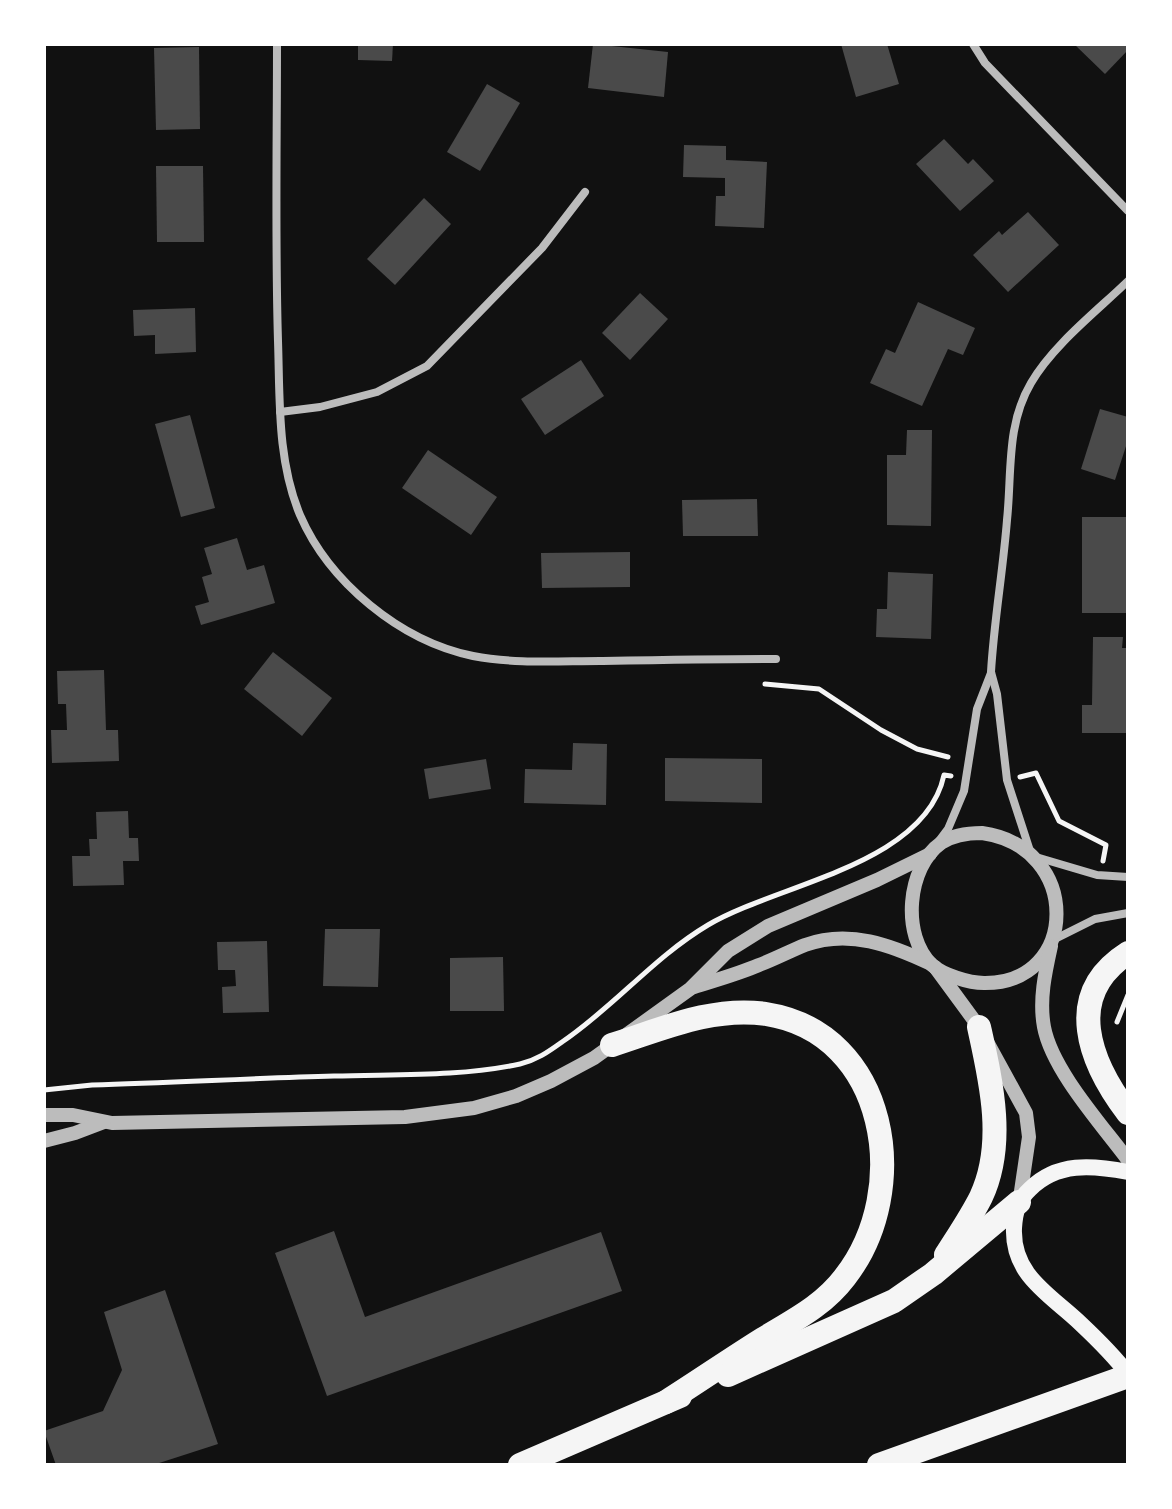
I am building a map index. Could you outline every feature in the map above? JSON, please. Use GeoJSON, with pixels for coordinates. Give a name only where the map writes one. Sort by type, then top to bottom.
{"type":"FeatureCollection","features":[{"type":"Feature","properties":{"kind":"highway"},"geometry":{"type":"LineString","coordinates":[[1128,953],[1114,962],[1097,985],[1089,1009],[1088,1025],[1095,1061],[1128,1113]]}},
{"type":"Feature","properties":{"kind":"highway"},"geometry":{"type":"LineString","coordinates":[[612,1045],[725,1012],[753,1012],[786,1019],[818,1035],[846,1059],[873,1106],[882,1143],[883,1173],[879,1202],[865,1245],[847,1275],[817,1307],[666,1402]]}},
{"type":"Feature","properties":{"kind":"highway"},"geometry":{"type":"LineString","coordinates":[[933,1274],[982,1195],[992,1161],[995,1136],[993,1113],[979,1027]]}},
{"type":"Feature","properties":{"kind":"highway"},"geometry":{"type":"LineString","coordinates":[[520,1465],[872,1312],[933,1274],[1020,1200]]}},
{"type":"Feature","properties":{"kind":"highway"},"geometry":{"type":"LineString","coordinates":[[879,1465],[1128,1375]]}},
{"type":"Feature","properties":{"kind":"main road"},"geometry":{"type":"LineString","coordinates":[[1128,1172],[1095,1167],[1063,1169],[1041,1178],[1020,1200],[1014,1225],[1015,1249],[1029,1278],[1081,1323],[1128,1375]]}},
{"type":"Feature","properties":{"kind":"street"},"geometry":{"type":"LineString","coordinates":[[277,44],[277,288],[284,461],[300,515],[332,569],[369,604],[412,632],[470,655],[505,660],[776,659]]}},
{"type":"Feature","properties":{"kind":"street"},"geometry":{"type":"LineString","coordinates":[[973,44],[985,63],[1128,211]]}},
{"type":"Feature","properties":{"kind":"street"},"geometry":{"type":"LineString","coordinates":[[280,412],[320,407],[377,392],[427,366],[542,248],[585,192]]}},
{"type":"Feature","properties":{"kind":"street"},"geometry":{"type":"LineString","coordinates":[[1020,1200],[1029,1137],[1026,1113],[979,1027],[933,965],[916,936],[911,920],[911,903],[917,878],[948,829],[964,791],[977,709],[991,672],[1008,519],[1011,446],[1019,408],[1033,379],[1046,363],[1128,281]]}},
{"type":"Feature","properties":{"kind":"street"},"geometry":{"type":"LineString","coordinates":[[991,672],[997,694],[1007,780],[1032,855],[1048,876],[1056,900],[1043,995],[1047,1037],[1060,1066],[1128,1160]]}},
{"type":"Feature","properties":{"kind":"street"},"geometry":{"type":"LineString","coordinates":[[44,1115],[73,1115],[104,1122],[405,1117],[457,1111],[516,1096],[551,1081],[612,1045],[690,989],[728,951],[768,926],[877,880],[931,852],[948,839],[982,833],[1007,839],[1032,855],[1097,875],[1128,877]]}},
{"type":"Feature","properties":{"kind":"street"},"geometry":{"type":"LineString","coordinates":[[690,989],[757,967],[807,945],[830,939],[855,938],[884,944],[965,980],[982,983],[999,981],[1016,977],[1030,968],[1052,942],[1095,919],[1128,913]]}},
{"type":"Feature","properties":{"kind":"street"},"geometry":{"type":"LineString","coordinates":[[44,1141],[104,1122]]}},
{"type":"Feature","properties":{"kind":"path"},"geometry":{"type":"LineString","coordinates":[[765,684],[819,689],[881,730],[917,749],[948,757]]}},
{"type":"Feature","properties":{"kind":"path"},"geometry":{"type":"LineString","coordinates":[[1036,773],[1059,821],[1106,845],[1103,858]]}},
{"type":"Feature","properties":{"kind":"path"},"geometry":{"type":"LineString","coordinates":[[44,1090],[81,1086],[464,1073],[540,1059],[599,1016],[671,949],[708,925],[750,903],[863,860],[903,836],[928,810],[942,786],[944,775]]}},
{"type":"Feature","properties":{"kind":"path"},"geometry":{"type":"LineString","coordinates":[[1116,1026],[1120,1009],[1128,995]]}},
{"type":"Feature","properties":{"kind":"building"},"geometry":{"type":"Polygon","coordinates":[[[358,44],[393,44],[392,61],[358,60],[358,44]]]}},
{"type":"Feature","properties":{"kind":"building"},"geometry":{"type":"Polygon","coordinates":[[[593,44],[668,52],[664,97],[588,88],[593,44]]]}},
{"type":"Feature","properties":{"kind":"building"},"geometry":{"type":"Polygon","coordinates":[[[841,44],[887,44],[899,84],[856,97],[841,44]]]}},
{"type":"Feature","properties":{"kind":"building"},"geometry":{"type":"Polygon","coordinates":[[[1074,44],[1128,44],[1128,50],[1105,74],[1074,44]]]}},
{"type":"Feature","properties":{"kind":"building"},"geometry":{"type":"Polygon","coordinates":[[[199,47],[200,129],[156,130],[154,48],[199,47]]]}},
{"type":"Feature","properties":{"kind":"building"},"geometry":{"type":"Polygon","coordinates":[[[487,84],[520,103],[480,171],[447,152],[487,84]]]}},
{"type":"Feature","properties":{"kind":"building"},"geometry":{"type":"Polygon","coordinates":[[[944,139],[968,164],[973,159],[994,181],[960,211],[916,164],[944,139]]]}},
{"type":"Feature","properties":{"kind":"building"},"geometry":{"type":"Polygon","coordinates":[[[684,145],[726,146],[726,160],[767,162],[764,228],[715,226],[716,196],[725,196],[725,178],[683,177],[684,145]]]}},
{"type":"Feature","properties":{"kind":"building"},"geometry":{"type":"Polygon","coordinates":[[[156,166],[203,166],[204,242],[157,242],[156,166]]]}},
{"type":"Feature","properties":{"kind":"building"},"geometry":{"type":"Polygon","coordinates":[[[424,198],[451,224],[395,285],[367,259],[424,198]]]}},
{"type":"Feature","properties":{"kind":"building"},"geometry":{"type":"Polygon","coordinates":[[[1028,212],[1059,245],[1008,292],[973,255],[999,231],[1002,235],[1028,212]]]}},
{"type":"Feature","properties":{"kind":"building"},"geometry":{"type":"Polygon","coordinates":[[[640,293],[668,319],[630,360],[602,333],[640,293]]]}},
{"type":"Feature","properties":{"kind":"building"},"geometry":{"type":"Polygon","coordinates":[[[918,302],[975,328],[963,355],[948,349],[922,406],[870,383],[886,349],[895,353],[918,302]]]}},
{"type":"Feature","properties":{"kind":"building"},"geometry":{"type":"Polygon","coordinates":[[[195,308],[196,352],[155,354],[155,335],[134,336],[133,310],[195,308]]]}},
{"type":"Feature","properties":{"kind":"building"},"geometry":{"type":"Polygon","coordinates":[[[581,360],[604,396],[545,435],[521,399],[581,360]]]}},
{"type":"Feature","properties":{"kind":"building"},"geometry":{"type":"Polygon","coordinates":[[[1100,409],[1128,417],[1128,440],[1115,480],[1081,469],[1100,409]]]}},
{"type":"Feature","properties":{"kind":"building"},"geometry":{"type":"Polygon","coordinates":[[[190,415],[215,508],[181,517],[155,424],[190,415]]]}},
{"type":"Feature","properties":{"kind":"building"},"geometry":{"type":"Polygon","coordinates":[[[907,430],[932,430],[931,526],[887,525],[887,455],[906,455],[907,430]]]}},
{"type":"Feature","properties":{"kind":"building"},"geometry":{"type":"Polygon","coordinates":[[[428,450],[497,497],[471,535],[402,488],[428,450]]]}},
{"type":"Feature","properties":{"kind":"building"},"geometry":{"type":"Polygon","coordinates":[[[757,499],[758,536],[683,536],[682,500],[757,499]]]}},
{"type":"Feature","properties":{"kind":"building"},"geometry":{"type":"Polygon","coordinates":[[[1082,517],[1128,517],[1128,613],[1082,613],[1082,517]]]}},
{"type":"Feature","properties":{"kind":"building"},"geometry":{"type":"Polygon","coordinates":[[[237,538],[247,570],[264,565],[275,603],[201,625],[195,606],[209,602],[202,577],[212,574],[204,548],[237,538]]]}},
{"type":"Feature","properties":{"kind":"building"},"geometry":{"type":"Polygon","coordinates":[[[630,552],[630,587],[542,588],[541,553],[630,552]]]}},
{"type":"Feature","properties":{"kind":"building"},"geometry":{"type":"Polygon","coordinates":[[[888,572],[933,574],[931,639],[876,637],[877,609],[887,609],[888,572]]]}},
{"type":"Feature","properties":{"kind":"building"},"geometry":{"type":"Polygon","coordinates":[[[1093,637],[1123,637],[1122,648],[1128,648],[1128,733],[1082,733],[1082,705],[1092,705],[1093,637]]]}},
{"type":"Feature","properties":{"kind":"building"},"geometry":{"type":"Polygon","coordinates":[[[273,652],[332,698],[302,736],[244,689],[273,652]]]}},
{"type":"Feature","properties":{"kind":"building"},"geometry":{"type":"Polygon","coordinates":[[[104,670],[106,730],[118,730],[119,761],[52,763],[51,730],[67,730],[66,704],[58,704],[57,671],[104,670]]]}},
{"type":"Feature","properties":{"kind":"building"},"geometry":{"type":"Polygon","coordinates":[[[573,743],[607,744],[606,805],[524,803],[525,769],[572,770],[573,743]]]}},
{"type":"Feature","properties":{"kind":"building"},"geometry":{"type":"Polygon","coordinates":[[[665,758],[762,759],[762,803],[665,801],[665,758]]]}},
{"type":"Feature","properties":{"kind":"building"},"geometry":{"type":"Polygon","coordinates":[[[486,759],[491,789],[429,799],[424,769],[486,759]]]}},
{"type":"Feature","properties":{"kind":"building"},"geometry":{"type":"Polygon","coordinates":[[[128,811],[129,838],[138,838],[139,861],[123,861],[124,885],[73,886],[72,856],[90,856],[89,839],[97,839],[96,812],[128,811]]]}},
{"type":"Feature","properties":{"kind":"building"},"geometry":{"type":"Polygon","coordinates":[[[325,929],[380,929],[378,987],[323,986],[325,929]]]}},
{"type":"Feature","properties":{"kind":"building"},"geometry":{"type":"Polygon","coordinates":[[[267,941],[269,1012],[223,1013],[222,987],[236,986],[235,970],[218,970],[217,942],[267,941]]]}},
{"type":"Feature","properties":{"kind":"building"},"geometry":{"type":"Polygon","coordinates":[[[503,957],[504,1011],[450,1011],[450,958],[503,957]]]}},
{"type":"Feature","properties":{"kind":"building"},"geometry":{"type":"Polygon","coordinates":[[[334,1231],[365,1317],[601,1232],[622,1291],[327,1396],[275,1253],[334,1231]]]}},
{"type":"Feature","properties":{"kind":"building"},"geometry":{"type":"Polygon","coordinates":[[[165,1290],[218,1444],[153,1465],[56,1465],[44,1431],[103,1411],[122,1370],[104,1312],[165,1290]]]}}]}
